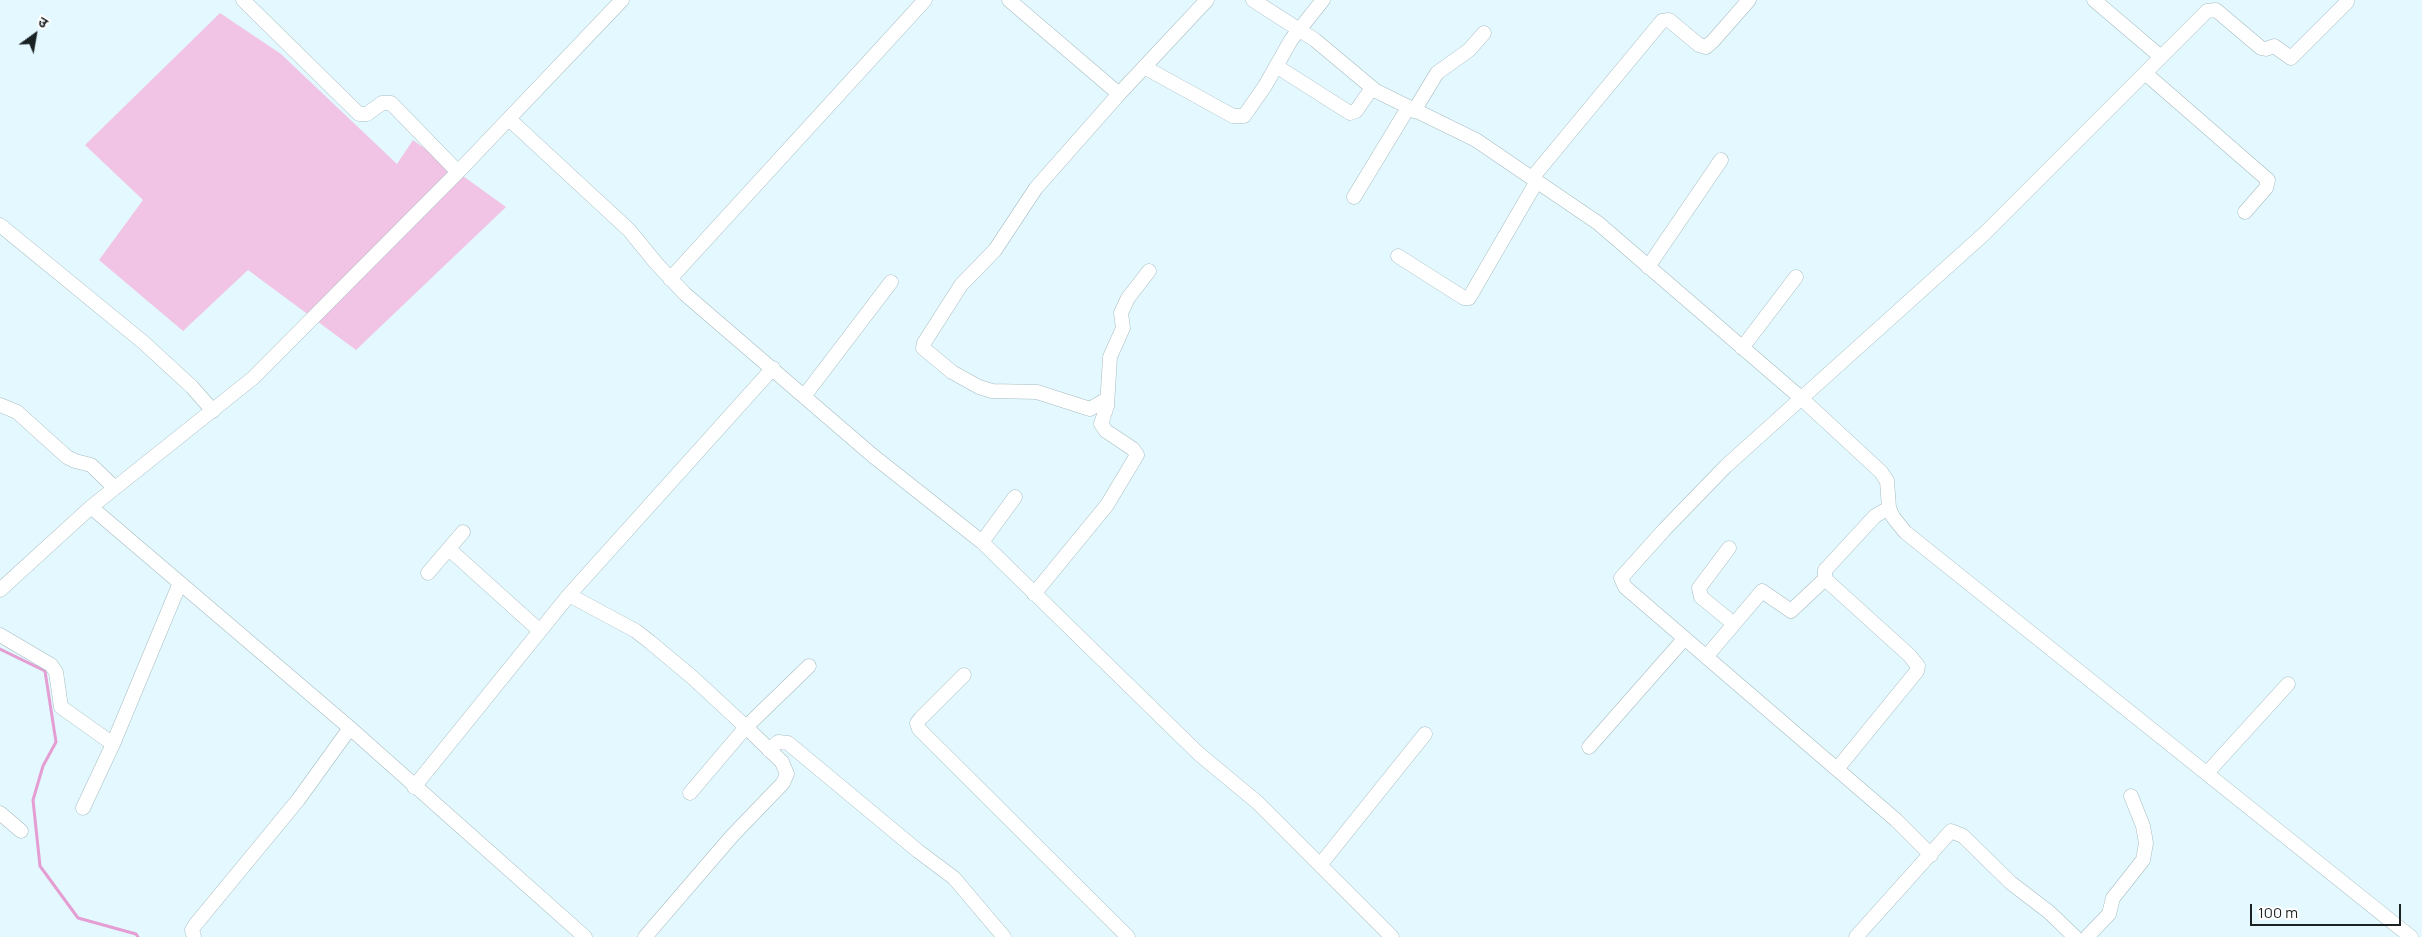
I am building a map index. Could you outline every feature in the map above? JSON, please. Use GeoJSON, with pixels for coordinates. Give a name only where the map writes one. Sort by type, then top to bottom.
{"type":"FeatureCollection","features":[{"type":"Feature","properties":{"kind":"street"},"geometry":{"type":"LineString","coordinates":[[243,0],[359,114],[368,114],[382,103],[391,103],[458,172]]}},
{"type":"Feature","properties":{"kind":"street"},"geometry":{"type":"LineString","coordinates":[[0,590],[91,507],[253,378],[458,172],[622,0]]}},
{"type":"Feature","properties":{"kind":"street"},"geometry":{"type":"LineString","coordinates":[[670,279],[925,0]]}},
{"type":"Feature","properties":{"kind":"street"},"geometry":{"type":"LineString","coordinates":[[1009,0],[1119,94]]}},
{"type":"Feature","properties":{"kind":"street"},"geometry":{"type":"LineString","coordinates":[[1107,399],[1090,409],[1083,409],[1037,392],[992,391],[979,387],[952,372],[923,348],[924,343],[961,286],[995,250],[1036,188],[1119,94],[1207,0]]}},
{"type":"Feature","properties":{"kind":"street"},"geometry":{"type":"LineString","coordinates":[[1253,0],[1298,28],[1372,88],[1411,110],[1465,134],[1598,223],[1801,398],[1881,472],[1889,489],[1890,508],[1893,517],[1905,532],[2207,773],[2405,935]]}},
{"type":"Feature","properties":{"kind":"street"},"geometry":{"type":"LineString","coordinates":[[1144,67],[1240,118],[1248,113],[1298,28],[1323,0]]}},
{"type":"Feature","properties":{"kind":"street"},"geometry":{"type":"LineString","coordinates":[[1398,256],[1464,298],[1469,298],[1534,180],[1662,21],[1669,20],[1699,45],[1706,47],[1714,41],[1750,0]]}},
{"type":"Feature","properties":{"kind":"street"},"geometry":{"type":"LineString","coordinates":[[2094,0],[2161,57]]}},
{"type":"Feature","properties":{"kind":"street"},"geometry":{"type":"LineString","coordinates":[[1931,855],[1912,834],[1625,587],[1621,578],[1726,466],[1984,234],[2207,11],[2213,9],[2260,48],[2266,49],[2274,46],[2289,57],[2294,57],[2347,2]]}},
{"type":"Feature","properties":{"kind":"street"},"geometry":{"type":"LineString","coordinates":[[1354,197],[1437,73],[1469,50],[1484,33]]}},
{"type":"Feature","properties":{"kind":"street"},"geometry":{"type":"LineString","coordinates":[[1276,66],[1347,113],[1356,111],[1372,88]]}},
{"type":"Feature","properties":{"kind":"street"},"geometry":{"type":"LineString","coordinates":[[2145,73],[2268,180],[2266,188],[2245,212]]}},
{"type":"Feature","properties":{"kind":"street"},"geometry":{"type":"LineString","coordinates":[[509,119],[629,230],[670,279],[872,455],[982,542],[1199,754],[1257,802],[1392,937]]}},
{"type":"Feature","properties":{"kind":"street"},"geometry":{"type":"LineString","coordinates":[[1648,267],[1721,160]]}},
{"type":"Feature","properties":{"kind":"street"},"geometry":{"type":"LineString","coordinates":[[0,225],[143,342],[185,380],[213,411]]}},
{"type":"Feature","properties":{"kind":"street"},"geometry":{"type":"LineString","coordinates":[[1034,594],[1106,505],[1137,455],[1133,449],[1102,428],[1107,399],[1110,357],[1122,328],[1121,313],[1123,305],[1149,272]]}},
{"type":"Feature","properties":{"kind":"street"},"geometry":{"type":"LineString","coordinates":[[1742,348],[1796,277]]}},
{"type":"Feature","properties":{"kind":"street"},"geometry":{"type":"LineString","coordinates":[[805,395],[891,282]]}},
{"type":"Feature","properties":{"kind":"street"},"geometry":{"type":"LineString","coordinates":[[414,786],[569,595],[773,368]]}},
{"type":"Feature","properties":{"kind":"street"},"geometry":{"type":"LineString","coordinates":[[0,405],[17,412],[67,456],[95,468],[115,488]]}},
{"type":"Feature","properties":{"kind":"street"},"geometry":{"type":"LineString","coordinates":[[982,542],[1015,497]]}},
{"type":"Feature","properties":{"kind":"street"},"geometry":{"type":"LineString","coordinates":[[91,507],[350,728],[586,937]]}},
{"type":"Feature","properties":{"kind":"street"},"geometry":{"type":"LineString","coordinates":[[1706,658],[1762,591],[1791,611],[1825,578],[1824,574],[1828,567],[1875,516],[1890,508]]}},
{"type":"Feature","properties":{"kind":"street"},"geometry":{"type":"LineString","coordinates":[[428,573],[463,532]]}},
{"type":"Feature","properties":{"kind":"street"},"geometry":{"type":"LineString","coordinates":[[1729,548],[1701,583],[1699,592],[1701,597],[1734,624]]}},
{"type":"Feature","properties":{"kind":"street"},"geometry":{"type":"LineString","coordinates":[[449,549],[540,631]]}},
{"type":"Feature","properties":{"kind":"street"},"geometry":{"type":"LineString","coordinates":[[1825,578],[1909,654],[1918,666],[1912,679],[1837,770]]}},
{"type":"Feature","properties":{"kind":"street"},"geometry":{"type":"LineString","coordinates":[[83,808],[113,744],[180,583]]}},
{"type":"Feature","properties":{"kind":"street"},"geometry":{"type":"LineString","coordinates":[[569,595],[636,631],[692,677],[746,727],[786,769],[786,778],[732,836],[645,937]]}},
{"type":"Feature","properties":{"kind":"street"},"geometry":{"type":"LineString","coordinates":[[0,635],[51,665],[56,672],[61,707],[113,744]]}},
{"type":"Feature","properties":{"kind":"street"},"geometry":{"type":"LineString","coordinates":[[1589,747],[1684,638]]}},
{"type":"Feature","properties":{"kind":"street"},"geometry":{"type":"LineString","coordinates":[[690,793],[746,727],[809,666]]}},
{"type":"Feature","properties":{"kind":"street"},"geometry":{"type":"LineString","coordinates":[[964,675],[921,718],[917,723],[919,729],[1128,937]]}},
{"type":"Feature","properties":{"kind":"street"},"geometry":{"type":"LineString","coordinates":[[2207,773],[2288,684]]}},
{"type":"Feature","properties":{"kind":"street"},"geometry":{"type":"LineString","coordinates":[[194,937],[192,930],[195,925],[298,800],[350,728]]}},
{"type":"Feature","properties":{"kind":"street"},"geometry":{"type":"LineString","coordinates":[[1320,865],[1425,734]]}},
{"type":"Feature","properties":{"kind":"street"},"geometry":{"type":"LineString","coordinates":[[769,750],[778,742],[788,743],[918,851],[954,878],[1004,937]]}},
{"type":"Feature","properties":{"kind":"street"},"geometry":{"type":"LineString","coordinates":[[2087,937],[2109,914],[2113,898],[2143,860],[2146,843],[2143,826],[2131,796]]}},
{"type":"Feature","properties":{"kind":"street"},"geometry":{"type":"LineString","coordinates":[[0,813],[20,831]]}},
{"type":"Feature","properties":{"kind":"street"},"geometry":{"type":"LineString","coordinates":[[1856,937],[1951,831],[1956,832],[2011,883],[2049,912],[2075,937]]}},
{"type":"Feature","properties":{"kind":"shaded area"},"geometry":{"type":"Polygon","coordinates":[[[220,13],[281,54],[397,164],[413,140],[506,207],[356,350],[248,270],[183,331],[99,260],[143,200],[85,145],[220,13]]]}},
{"type":"Feature","properties":{"kind":"waterway"},"geometry":{"type":"LineString","coordinates":[[0,649],[45,671],[56,742],[43,766],[33,800],[40,866],[78,918],[136,934],[138,937]]}}]}
